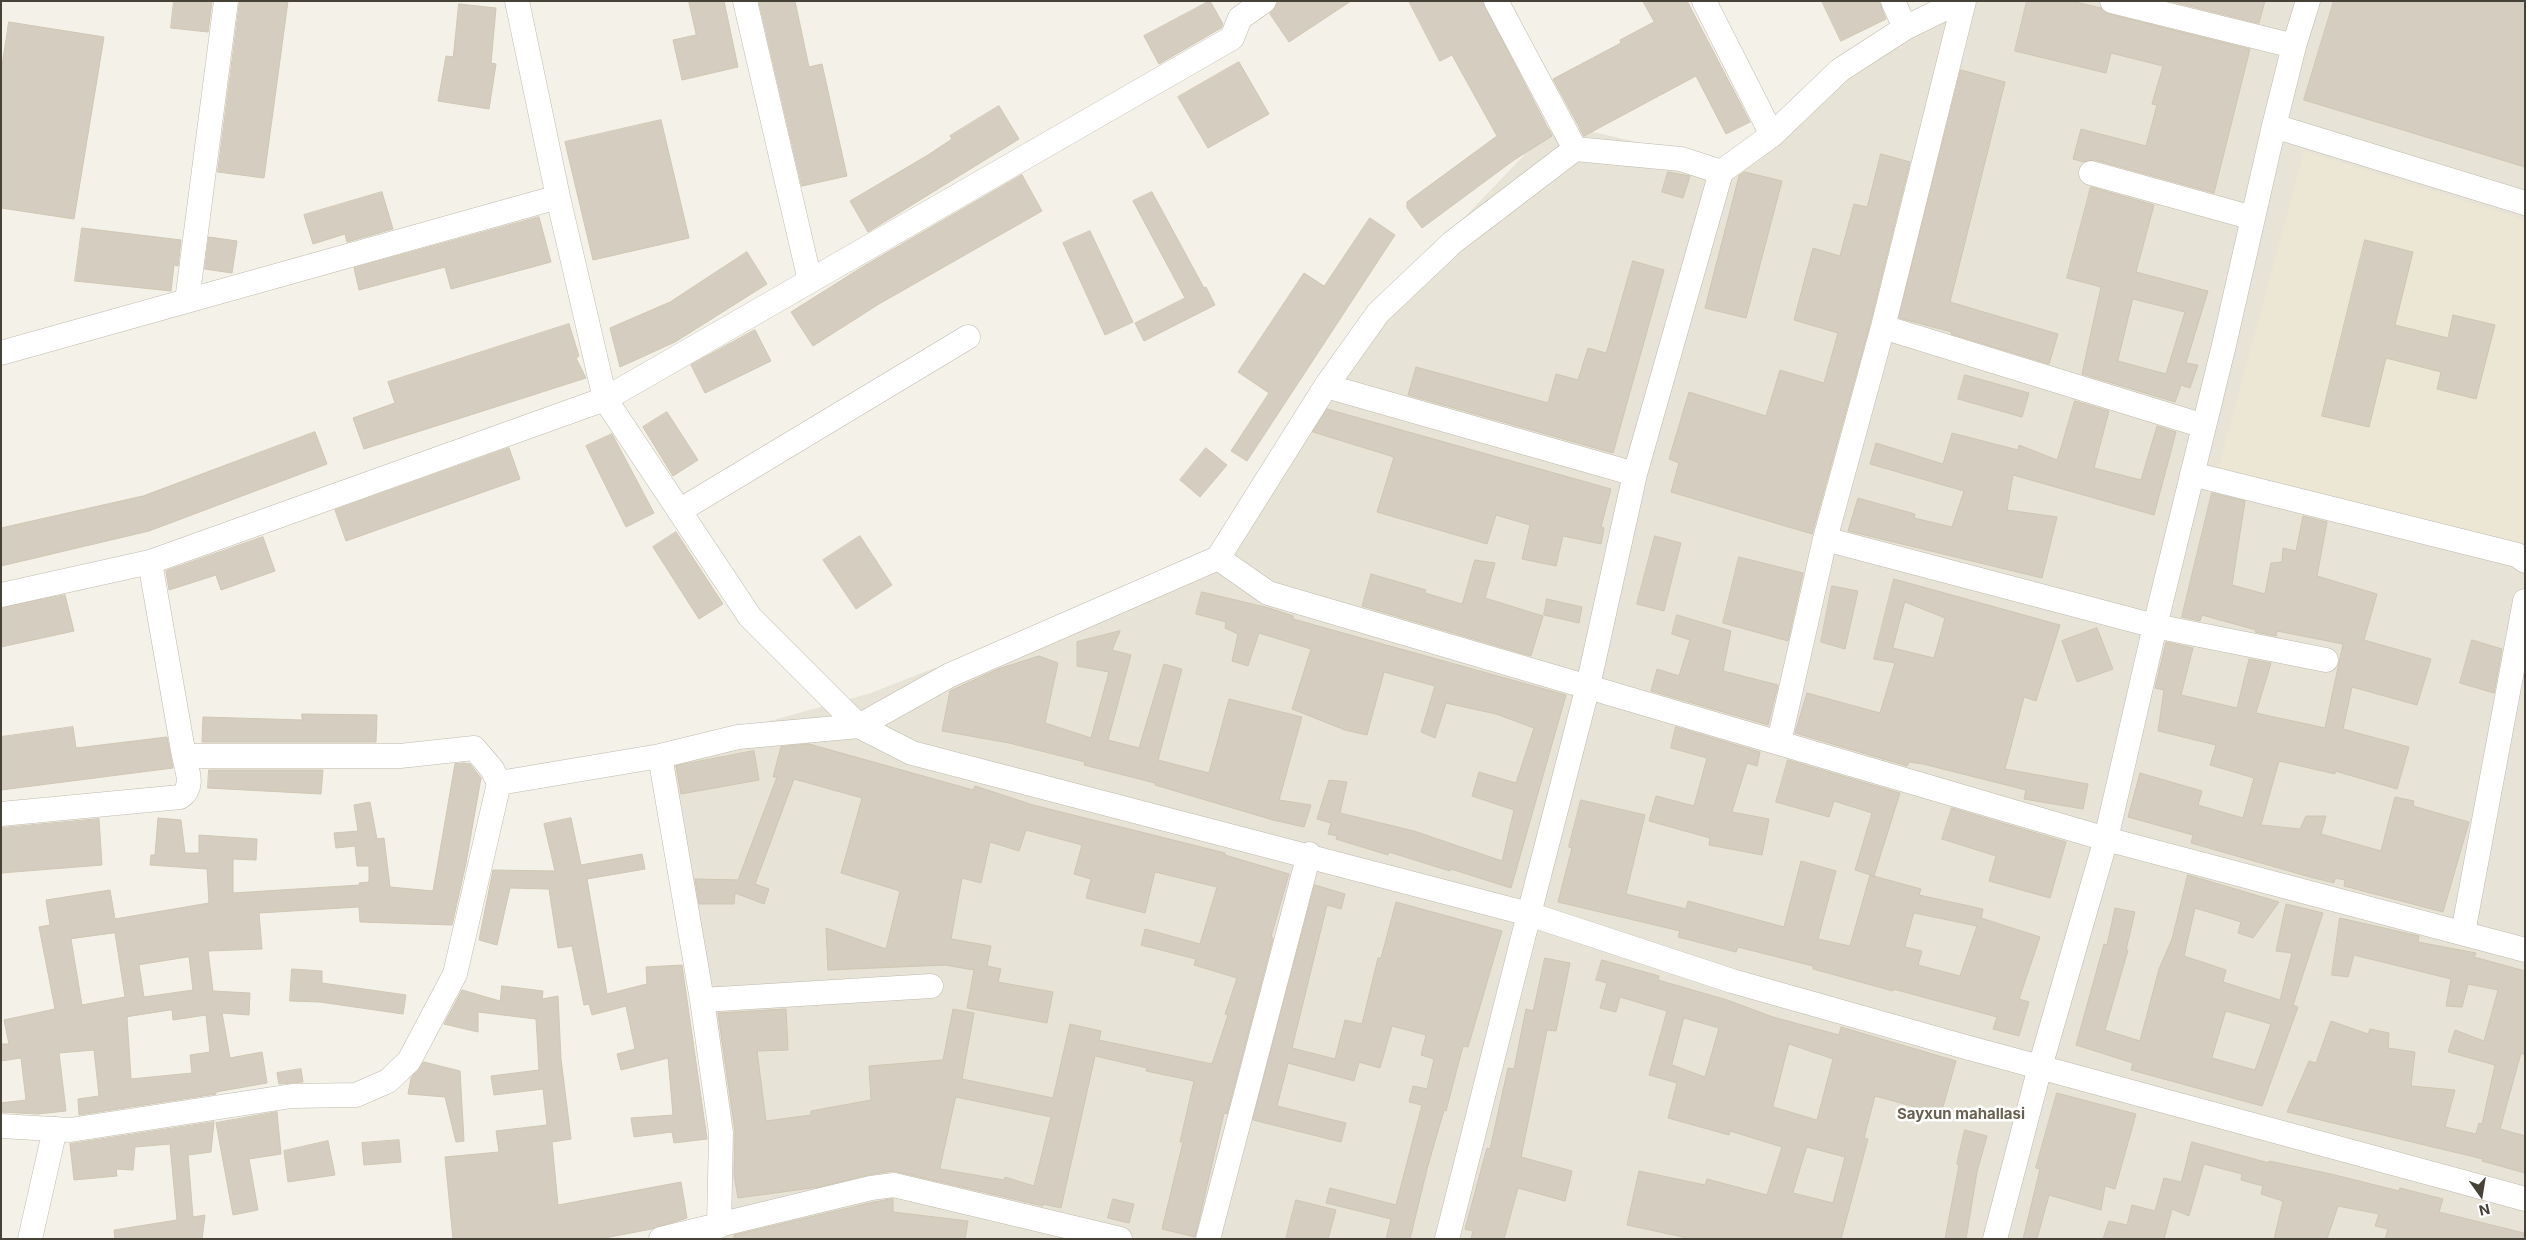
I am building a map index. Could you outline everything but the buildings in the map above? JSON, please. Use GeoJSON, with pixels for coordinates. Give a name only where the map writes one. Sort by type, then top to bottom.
{"type":"FeatureCollection","features":[{"type":"Feature","properties":{"kind":"street"},"geometry":{"type":"LineString","coordinates":[[187,301],[226,1]]}},
{"type":"Feature","properties":{"kind":"street"},"geometry":{"type":"LineString","coordinates":[[517,1],[558,197],[605,399],[750,617],[859,726],[912,753],[1309,854],[1529,914],[1732,980],[2040,1067],[2525,1199]]}},
{"type":"Feature","properties":{"kind":"street"},"geometry":{"type":"LineString","coordinates":[[745,1],[810,281]]}},
{"type":"Feature","properties":{"kind":"street"},"geometry":{"type":"LineString","coordinates":[[1,595],[150,562],[605,399],[1232,38],[1235,9],[1264,1]]}},
{"type":"Feature","properties":{"kind":"street"},"geometry":{"type":"LineString","coordinates":[[1496,1],[1575,149]]}},
{"type":"Feature","properties":{"kind":"street"},"geometry":{"type":"LineString","coordinates":[[1704,1],[1772,135]]}},
{"type":"Feature","properties":{"kind":"street"},"geometry":{"type":"LineString","coordinates":[[1893,1],[1905,28]]}},
{"type":"Feature","properties":{"kind":"street"},"geometry":{"type":"LineString","coordinates":[[1447,1239],[1588,686],[1635,474],[1721,172],[1772,135],[1840,70],[1905,28],[1960,1]]}},
{"type":"Feature","properties":{"kind":"street"},"geometry":{"type":"LineString","coordinates":[[1779,742],[1825,539],[1883,326],[1964,1]]}},
{"type":"Feature","properties":{"kind":"street"},"geometry":{"type":"LineString","coordinates":[[2112,1],[2294,46]]}},
{"type":"Feature","properties":{"kind":"street"},"geometry":{"type":"LineString","coordinates":[[1995,1239],[2040,1067],[2106,839],[2274,126],[2294,46],[2308,1]]}},
{"type":"Feature","properties":{"kind":"street"},"geometry":{"type":"LineString","coordinates":[[2274,126],[2525,203]]}},
{"type":"Feature","properties":{"kind":"street"},"geometry":{"type":"LineString","coordinates":[[499,784],[660,756],[738,737],[859,726],[950,675],[1218,558],[1326,386],[1378,313],[1453,242],[1575,149],[1681,159],[1721,172]]}},
{"type":"Feature","properties":{"kind":"street"},"geometry":{"type":"LineString","coordinates":[[2091,173],[2253,218]]}},
{"type":"Feature","properties":{"kind":"street"},"geometry":{"type":"LineString","coordinates":[[1,352],[558,197]]}},
{"type":"Feature","properties":{"kind":"street"},"geometry":{"type":"LineString","coordinates":[[1883,326],[2204,426]]}},
{"type":"Feature","properties":{"kind":"street"},"geometry":{"type":"LineString","coordinates":[[679,511],[968,338]]}},
{"type":"Feature","properties":{"kind":"street"},"geometry":{"type":"LineString","coordinates":[[1326,386],[1635,474]]}},
{"type":"Feature","properties":{"kind":"street"},"geometry":{"type":"LineString","coordinates":[[2192,474],[2517,555],[2525,561]]}},
{"type":"Feature","properties":{"kind":"street"},"geometry":{"type":"LineString","coordinates":[[1825,539],[2155,626],[2326,660]]}},
{"type":"Feature","properties":{"kind":"street"},"geometry":{"type":"LineString","coordinates":[[1218,558],[1268,592],[2106,839],[2525,950]]}},
{"type":"Feature","properties":{"kind":"street"},"geometry":{"type":"LineString","coordinates":[[1,814],[180,797],[190,787],[150,562]]}},
{"type":"Feature","properties":{"kind":"street"},"geometry":{"type":"LineString","coordinates":[[2463,934],[2525,601]]}},
{"type":"Feature","properties":{"kind":"street"},"geometry":{"type":"LineString","coordinates":[[1,1126],[70,1130],[292,1096],[356,1095],[388,1081],[409,1061],[454,974],[499,784],[492,769],[474,748],[400,756],[184,756]]}},
{"type":"Feature","properties":{"kind":"street"},"geometry":{"type":"LineString","coordinates":[[660,756],[702,1000],[721,1133],[719,1226]]}},
{"type":"Feature","properties":{"kind":"street"},"geometry":{"type":"LineString","coordinates":[[1208,1239],[1309,854]]}},
{"type":"Feature","properties":{"kind":"street"},"geometry":{"type":"LineString","coordinates":[[702,1000],[931,986]]}},
{"type":"Feature","properties":{"kind":"street"},"geometry":{"type":"LineString","coordinates":[[30,1239],[55,1129]]}},
{"type":"Feature","properties":{"kind":"street"},"geometry":{"type":"LineString","coordinates":[[661,1239],[894,1184],[1120,1239]]}},
{"type":"Feature","properties":{"kind":"shaded area"},"geometry":{"type":"Polygon","coordinates":[[[1960,1],[2525,1],[2525,1239],[653,1239],[719,1227],[723,1133],[658,752],[871,693],[1206,561],[1364,322],[1555,123],[1722,162],[1960,1]]]}},
{"type":"Feature","properties":{"kind":"shaded area"},"geometry":{"type":"Polygon","coordinates":[[[2304,151],[2525,220],[2525,546],[2217,473],[2304,151]]]}},
{"type":"Feature","properties":{"kind":"district","name":"Sayxun mahallasi"},"geometry":{"type":"Point","coordinates":[1961,1114]}}]}
